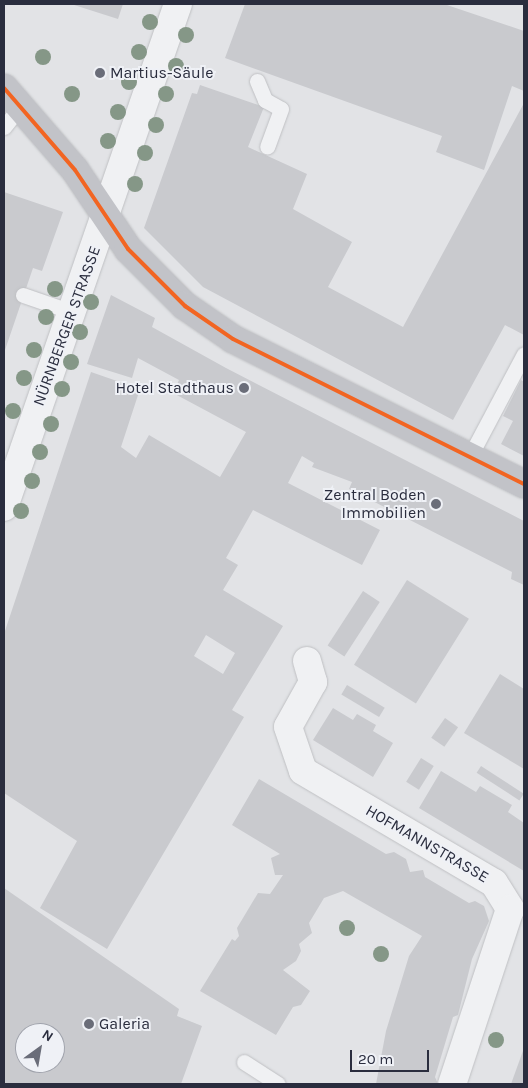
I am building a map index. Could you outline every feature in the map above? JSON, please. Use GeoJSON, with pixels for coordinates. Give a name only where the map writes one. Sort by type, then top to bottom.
{"type":"FeatureCollection","features":[{"type":"Feature","properties":{"kind":"street","name":"NÜRNBERGER STRASSE"},"geometry":{"type":"LineString","coordinates":[[4,507],[106,220],[178,4]]}},
{"type":"Feature","properties":{"kind":"street"},"geometry":{"type":"LineString","coordinates":[[12,97],[74,170],[106,220],[157,281],[215,328],[524,484]]}},
{"type":"Feature","properties":{"kind":"street","name":"HOFMANNSTRASSE"},"geometry":{"type":"LineString","coordinates":[[307,661],[313,682],[288,727],[303,771],[494,883],[510,909],[452,1084]]}},
{"type":"Feature","properties":{"kind":"lane"},"geometry":{"type":"LineString","coordinates":[[257,81],[265,100],[281,109],[267,147]]}},
{"type":"Feature","properties":{"kind":"lane"},"geometry":{"type":"LineString","coordinates":[[4,127],[12,97]]}},
{"type":"Feature","properties":{"kind":"lane"},"geometry":{"type":"LineString","coordinates":[[24,295],[77,300]]}},
{"type":"Feature","properties":{"kind":"lane"},"geometry":{"type":"LineString","coordinates":[[470,456],[524,354]]}},
{"type":"Feature","properties":{"kind":"lane"},"geometry":{"type":"LineString","coordinates":[[244,1062],[278,1084]]}},
{"type":"Feature","properties":{"kind":"building"},"geometry":{"type":"Polygon","coordinates":[[[71,4],[123,4],[118,19],[71,4]]]}},
{"type":"Feature","properties":{"kind":"building"},"geometry":{"type":"Polygon","coordinates":[[[245,4],[444,4],[524,31],[524,91],[512,86],[484,170],[436,152],[442,136],[225,58],[245,4]]]}},
{"type":"Feature","properties":{"kind":"building"},"geometry":{"type":"Polygon","coordinates":[[[200,85],[264,107],[248,147],[307,174],[293,209],[352,242],[328,287],[403,327],[524,103],[524,335],[505,325],[453,420],[203,287],[144,228],[192,93],[197,94],[200,85]]]}},
{"type":"Feature","properties":{"kind":"building"},"geometry":{"type":"Polygon","coordinates":[[[4,192],[63,212],[42,271],[33,268],[4,353],[4,192]]]}},
{"type":"Feature","properties":{"kind":"building"},"geometry":{"type":"Polygon","coordinates":[[[111,295],[155,318],[152,327],[226,368],[524,521],[524,585],[511,579],[512,572],[349,489],[352,482],[312,467],[314,463],[302,456],[288,483],[380,530],[362,565],[253,510],[226,558],[238,565],[223,590],[283,626],[232,710],[244,717],[107,949],[40,908],[77,841],[4,793],[4,634],[91,372],[140,389],[121,447],[136,458],[149,435],[220,477],[246,432],[173,393],[179,380],[138,358],[132,378],[87,364],[111,295]],[[206,635],[194,656],[223,674],[235,653],[206,635]]]}},
{"type":"Feature","properties":{"kind":"building"},"geometry":{"type":"Polygon","coordinates":[[[521,380],[524,382],[524,456],[501,444],[513,421],[503,416],[521,380]]]}},
{"type":"Feature","properties":{"kind":"building"},"geometry":{"type":"Polygon","coordinates":[[[407,580],[469,619],[416,703],[354,665],[407,580]]]}},
{"type":"Feature","properties":{"kind":"building"},"geometry":{"type":"Polygon","coordinates":[[[363,591],[380,602],[344,656],[328,646],[363,591]]]}},
{"type":"Feature","properties":{"kind":"building"},"geometry":{"type":"Polygon","coordinates":[[[500,674],[524,689],[524,769],[464,733],[500,674]]]}},
{"type":"Feature","properties":{"kind":"building"},"geometry":{"type":"Polygon","coordinates":[[[347,685],[385,708],[379,717],[341,694],[347,685]]]}},
{"type":"Feature","properties":{"kind":"building"},"geometry":{"type":"Polygon","coordinates":[[[333,708],[353,720],[357,714],[376,725],[373,731],[393,743],[373,777],[313,740],[333,708]]]}},
{"type":"Feature","properties":{"kind":"building"},"geometry":{"type":"Polygon","coordinates":[[[445,718],[458,727],[444,747],[431,738],[445,718]]]}},
{"type":"Feature","properties":{"kind":"building"},"geometry":{"type":"Polygon","coordinates":[[[421,758],[434,766],[419,790],[406,782],[421,758]]]}},
{"type":"Feature","properties":{"kind":"building"},"geometry":{"type":"Polygon","coordinates":[[[481,766],[524,794],[519,800],[477,773],[481,766]]]}},
{"type":"Feature","properties":{"kind":"building"},"geometry":{"type":"Polygon","coordinates":[[[441,771],[476,792],[480,786],[512,805],[508,812],[524,823],[524,871],[419,808],[441,771]]]}},
{"type":"Feature","properties":{"kind":"building"},"geometry":{"type":"Polygon","coordinates":[[[259,779],[386,854],[394,852],[406,859],[410,872],[423,870],[425,877],[469,903],[475,901],[484,906],[489,921],[472,959],[458,1015],[453,1017],[435,1077],[438,1084],[376,1084],[386,1031],[409,956],[422,936],[343,891],[324,898],[309,923],[312,933],[299,944],[301,951],[296,961],[283,970],[310,991],[301,1005],[293,1007],[276,1035],[200,991],[232,939],[235,941],[239,936],[237,928],[258,893],[270,894],[283,875],[275,875],[271,858],[280,854],[232,825],[259,779]]]}},
{"type":"Feature","properties":{"kind":"building","name":"Galeria"},"geometry":{"type":"Polygon","coordinates":[[[4,888],[179,1009],[177,1016],[202,1026],[181,1084],[4,1084],[4,888]]]}},
{"type":"Feature","properties":{"kind":"building"},"geometry":{"type":"Polygon","coordinates":[[[524,1048],[524,1084],[511,1084],[524,1048]]]}},
{"type":"Feature","properties":{"kind":"transit line"},"geometry":{"type":"LineString","coordinates":[[4,88],[75,170],[128,249],[185,306],[233,339],[524,484]]}},
{"type":"Feature","properties":{"kind":"place","name":"Martius-Säule"},"geometry":{"type":"Point","coordinates":[100,73]}},
{"type":"Feature","properties":{"kind":"place","name":"Hotel Stadthaus"},"geometry":{"type":"Point","coordinates":[244,388]}},
{"type":"Feature","properties":{"kind":"place","name":"Zentral Boden Immobilien"},"geometry":{"type":"Point","coordinates":[436,504]}},
{"type":"Feature","properties":{"kind":"place","name":"Galeria"},"geometry":{"type":"Point","coordinates":[89,1024]}}]}
